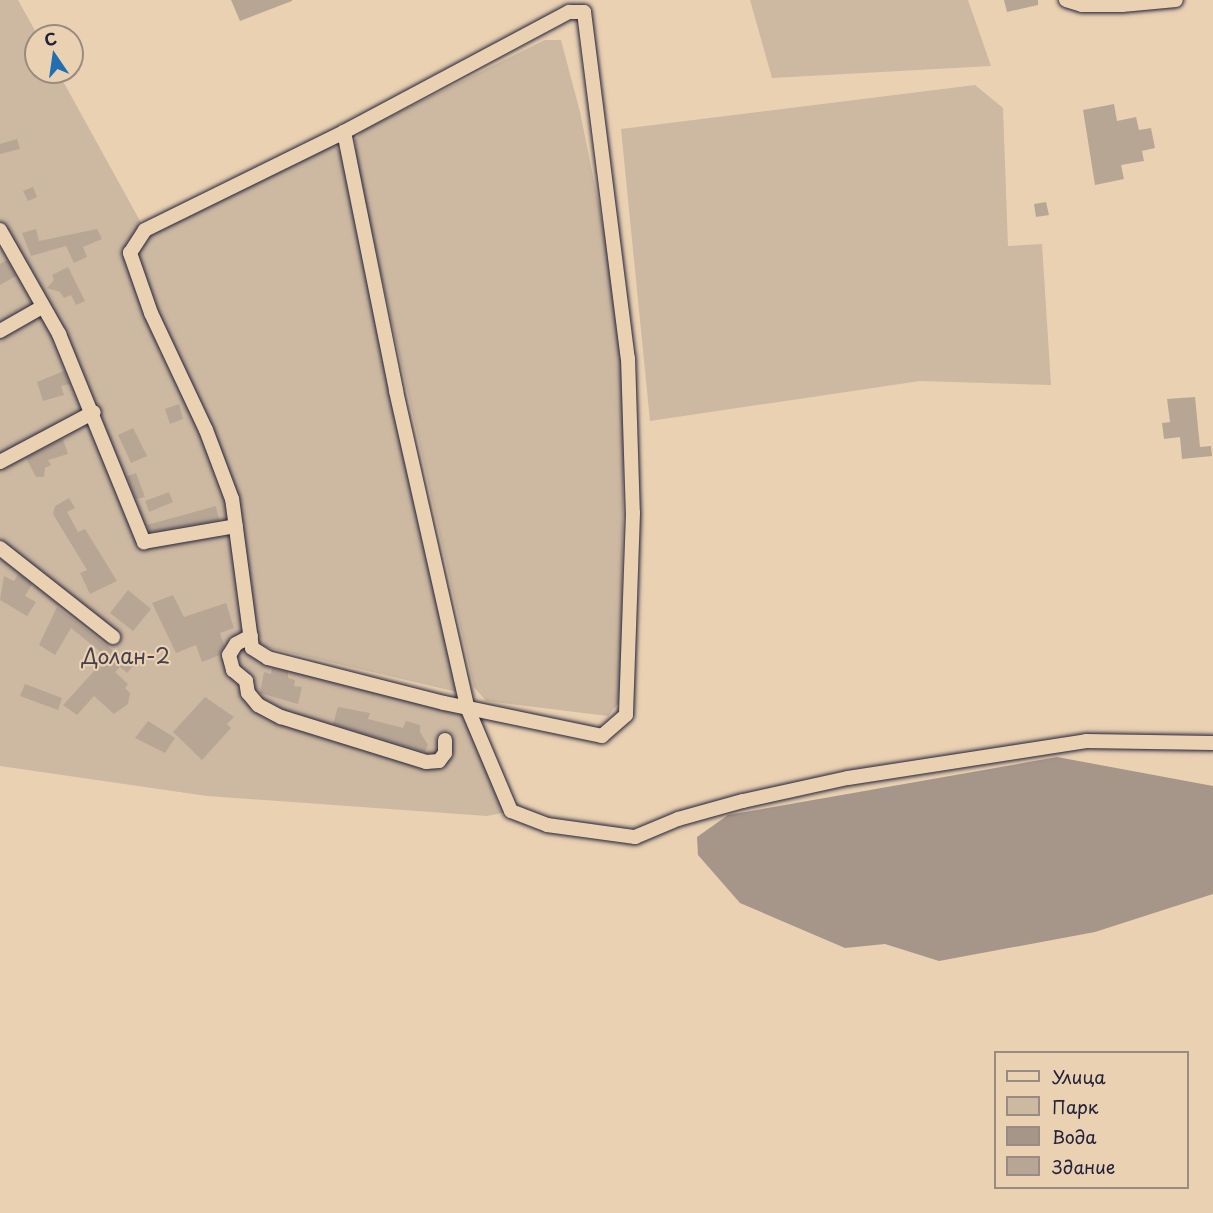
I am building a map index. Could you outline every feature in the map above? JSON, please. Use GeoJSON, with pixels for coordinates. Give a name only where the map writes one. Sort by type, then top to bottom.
{"type":"FeatureCollection","features":[{"type":"Feature","properties":{"kind":"street"},"geometry":{"type":"LineString","coordinates":[[1066,0],[1082,5],[1122,5],[1176,0]]}},
{"type":"Feature","properties":{"kind":"street"},"geometry":{"type":"LineString","coordinates":[[569,12],[584,12],[628,358],[633,513],[626,715],[602,736],[467,707],[268,658],[252,648],[236,526],[232,499],[206,430],[151,313],[130,253],[145,230],[344,132],[569,12]]}},
{"type":"Feature","properties":{"kind":"street"},"geometry":{"type":"LineString","coordinates":[[344,132],[396,391],[467,707],[511,811],[547,825],[635,837],[678,819],[743,801],[848,778],[1086,741],[1213,743]]}},
{"type":"Feature","properties":{"kind":"street"},"geometry":{"type":"LineString","coordinates":[[0,230],[59,334],[94,412],[144,542],[236,526]]}},
{"type":"Feature","properties":{"kind":"street"},"geometry":{"type":"LineString","coordinates":[[0,331],[42,307]]}},
{"type":"Feature","properties":{"kind":"street"},"geometry":{"type":"LineString","coordinates":[[0,462],[94,412]]}},
{"type":"Feature","properties":{"kind":"street"},"geometry":{"type":"LineString","coordinates":[[0,548],[113,637]]}},
{"type":"Feature","properties":{"kind":"street"},"geometry":{"type":"LineString","coordinates":[[251,636],[236,644],[229,655],[233,670],[246,681],[248,693],[258,705],[281,717],[426,762],[439,761],[445,753],[445,740]]}},
{"type":"Feature","properties":{"kind":"green space","name":"Долан-2"},"geometry":{"type":"Polygon","coordinates":[[[0,0],[18,0],[31,24],[24,24],[24,84],[65,84],[145,230],[130,253],[232,499],[252,648],[467,707],[511,811],[487,816],[207,796],[0,766],[0,0]]]}},
{"type":"Feature","properties":{"kind":"green space"},"geometry":{"type":"Polygon","coordinates":[[[750,0],[968,0],[991,66],[772,78],[750,0]]]}},
{"type":"Feature","properties":{"kind":"green space"},"geometry":{"type":"Polygon","coordinates":[[[545,40],[561,40],[580,112],[612,270],[624,383],[621,700],[608,716],[486,701],[474,687],[357,167],[355,140],[363,130],[545,40]]]}},
{"type":"Feature","properties":{"kind":"green space"},"geometry":{"type":"Polygon","coordinates":[[[975,85],[1003,108],[1008,246],[1042,244],[1051,385],[920,381],[650,421],[621,129],[975,85]]]}},
{"type":"Feature","properties":{"kind":"green space"},"geometry":{"type":"Polygon","coordinates":[[[331,142],[341,152],[457,692],[261,646],[255,638],[235,498],[134,256],[147,235],[331,142]]]}},
{"type":"Feature","properties":{"kind":"water"},"geometry":{"type":"Polygon","coordinates":[[[1057,757],[1213,786],[1213,894],[1095,932],[939,961],[885,944],[845,948],[740,903],[698,855],[697,837],[728,815],[1057,757]]]}},
{"type":"Feature","properties":{"kind":"building"},"geometry":{"type":"Polygon","coordinates":[[[231,0],[292,0],[292,1],[240,21],[231,0]]]}},
{"type":"Feature","properties":{"kind":"building"},"geometry":{"type":"Polygon","coordinates":[[[1004,0],[1038,0],[1038,5],[1007,12],[1004,0]]]}},
{"type":"Feature","properties":{"kind":"building"},"geometry":{"type":"Polygon","coordinates":[[[1114,104],[1117,121],[1136,117],[1139,130],[1151,128],[1155,148],[1142,151],[1144,161],[1121,165],[1124,179],[1095,185],[1083,110],[1114,104]]]}},
{"type":"Feature","properties":{"kind":"building"},"geometry":{"type":"Polygon","coordinates":[[[17,139],[20,149],[0,154],[0,144],[17,139]]]}},
{"type":"Feature","properties":{"kind":"building"},"geometry":{"type":"Polygon","coordinates":[[[33,187],[37,197],[28,201],[23,191],[33,187]]]}},
{"type":"Feature","properties":{"kind":"building"},"geometry":{"type":"Polygon","coordinates":[[[1046,202],[1049,215],[1036,217],[1034,204],[1046,202]]]}},
{"type":"Feature","properties":{"kind":"building"},"geometry":{"type":"Polygon","coordinates":[[[36,229],[39,241],[97,229],[102,239],[83,247],[87,257],[74,263],[66,246],[31,256],[22,233],[36,229]]]}},
{"type":"Feature","properties":{"kind":"building"},"geometry":{"type":"Polygon","coordinates":[[[7,260],[16,276],[0,285],[0,264],[7,260]]]}},
{"type":"Feature","properties":{"kind":"building"},"geometry":{"type":"Polygon","coordinates":[[[68,267],[85,301],[76,305],[71,295],[64,298],[60,292],[47,288],[54,280],[52,275],[68,267]]]}},
{"type":"Feature","properties":{"kind":"building"},"geometry":{"type":"Polygon","coordinates":[[[64,371],[70,384],[61,386],[64,395],[43,401],[37,382],[64,371]]]}},
{"type":"Feature","properties":{"kind":"building"},"geometry":{"type":"Polygon","coordinates":[[[1195,397],[1200,447],[1211,446],[1212,456],[1182,459],[1180,437],[1164,439],[1162,423],[1170,422],[1167,399],[1195,397]]]}},
{"type":"Feature","properties":{"kind":"building"},"geometry":{"type":"Polygon","coordinates":[[[179,404],[183,419],[170,424],[165,409],[179,404]]]}},
{"type":"Feature","properties":{"kind":"building"},"geometry":{"type":"Polygon","coordinates":[[[133,428],[147,456],[131,463],[118,435],[133,428]]]}},
{"type":"Feature","properties":{"kind":"building"},"geometry":{"type":"Polygon","coordinates":[[[63,439],[68,454],[48,460],[51,465],[45,468],[44,477],[36,477],[26,458],[63,439]]]}},
{"type":"Feature","properties":{"kind":"building"},"geometry":{"type":"Polygon","coordinates":[[[136,473],[145,497],[136,499],[127,476],[136,473]]]}},
{"type":"Feature","properties":{"kind":"building"},"geometry":{"type":"Polygon","coordinates":[[[169,492],[173,502],[149,512],[145,501],[169,492]]]}},
{"type":"Feature","properties":{"kind":"building"},"geometry":{"type":"Polygon","coordinates":[[[69,498],[75,508],[67,512],[78,532],[85,529],[117,581],[90,594],[80,573],[87,570],[53,514],[55,506],[69,498]]]}},
{"type":"Feature","properties":{"kind":"building"},"geometry":{"type":"Polygon","coordinates":[[[216,506],[219,520],[150,532],[147,525],[216,506]]]}},
{"type":"Feature","properties":{"kind":"building"},"geometry":{"type":"Polygon","coordinates":[[[18,574],[32,584],[25,596],[36,602],[27,616],[0,600],[4,576],[14,581],[18,574]]]}},
{"type":"Feature","properties":{"kind":"building"},"geometry":{"type":"Polygon","coordinates":[[[128,590],[151,609],[133,631],[110,613],[128,590]]]}},
{"type":"Feature","properties":{"kind":"building"},"geometry":{"type":"Polygon","coordinates":[[[173,595],[184,617],[226,603],[234,628],[220,633],[224,645],[220,655],[202,662],[196,645],[176,653],[152,603],[173,595]]]}},
{"type":"Feature","properties":{"kind":"building"},"geometry":{"type":"Polygon","coordinates":[[[57,607],[133,666],[127,673],[120,667],[115,672],[128,684],[125,688],[130,693],[128,704],[114,714],[94,696],[77,715],[63,705],[107,657],[71,628],[55,655],[39,645],[57,607]]]}},
{"type":"Feature","properties":{"kind":"building"},"geometry":{"type":"Polygon","coordinates":[[[272,668],[288,672],[288,678],[295,680],[294,686],[302,687],[298,704],[260,693],[264,672],[271,674],[272,668]]]}},
{"type":"Feature","properties":{"kind":"building"},"geometry":{"type":"Polygon","coordinates":[[[25,684],[62,698],[58,710],[20,696],[25,684]]]}},
{"type":"Feature","properties":{"kind":"building"},"geometry":{"type":"Polygon","coordinates":[[[205,697],[234,717],[227,724],[231,728],[202,760],[173,732],[205,697]]]}},
{"type":"Feature","properties":{"kind":"building"},"geometry":{"type":"Polygon","coordinates":[[[338,707],[370,713],[368,719],[403,728],[406,721],[420,725],[420,732],[428,745],[425,752],[333,724],[338,707]]]}},
{"type":"Feature","properties":{"kind":"building"},"geometry":{"type":"Polygon","coordinates":[[[148,721],[175,738],[165,753],[135,738],[148,721]]]}}]}
